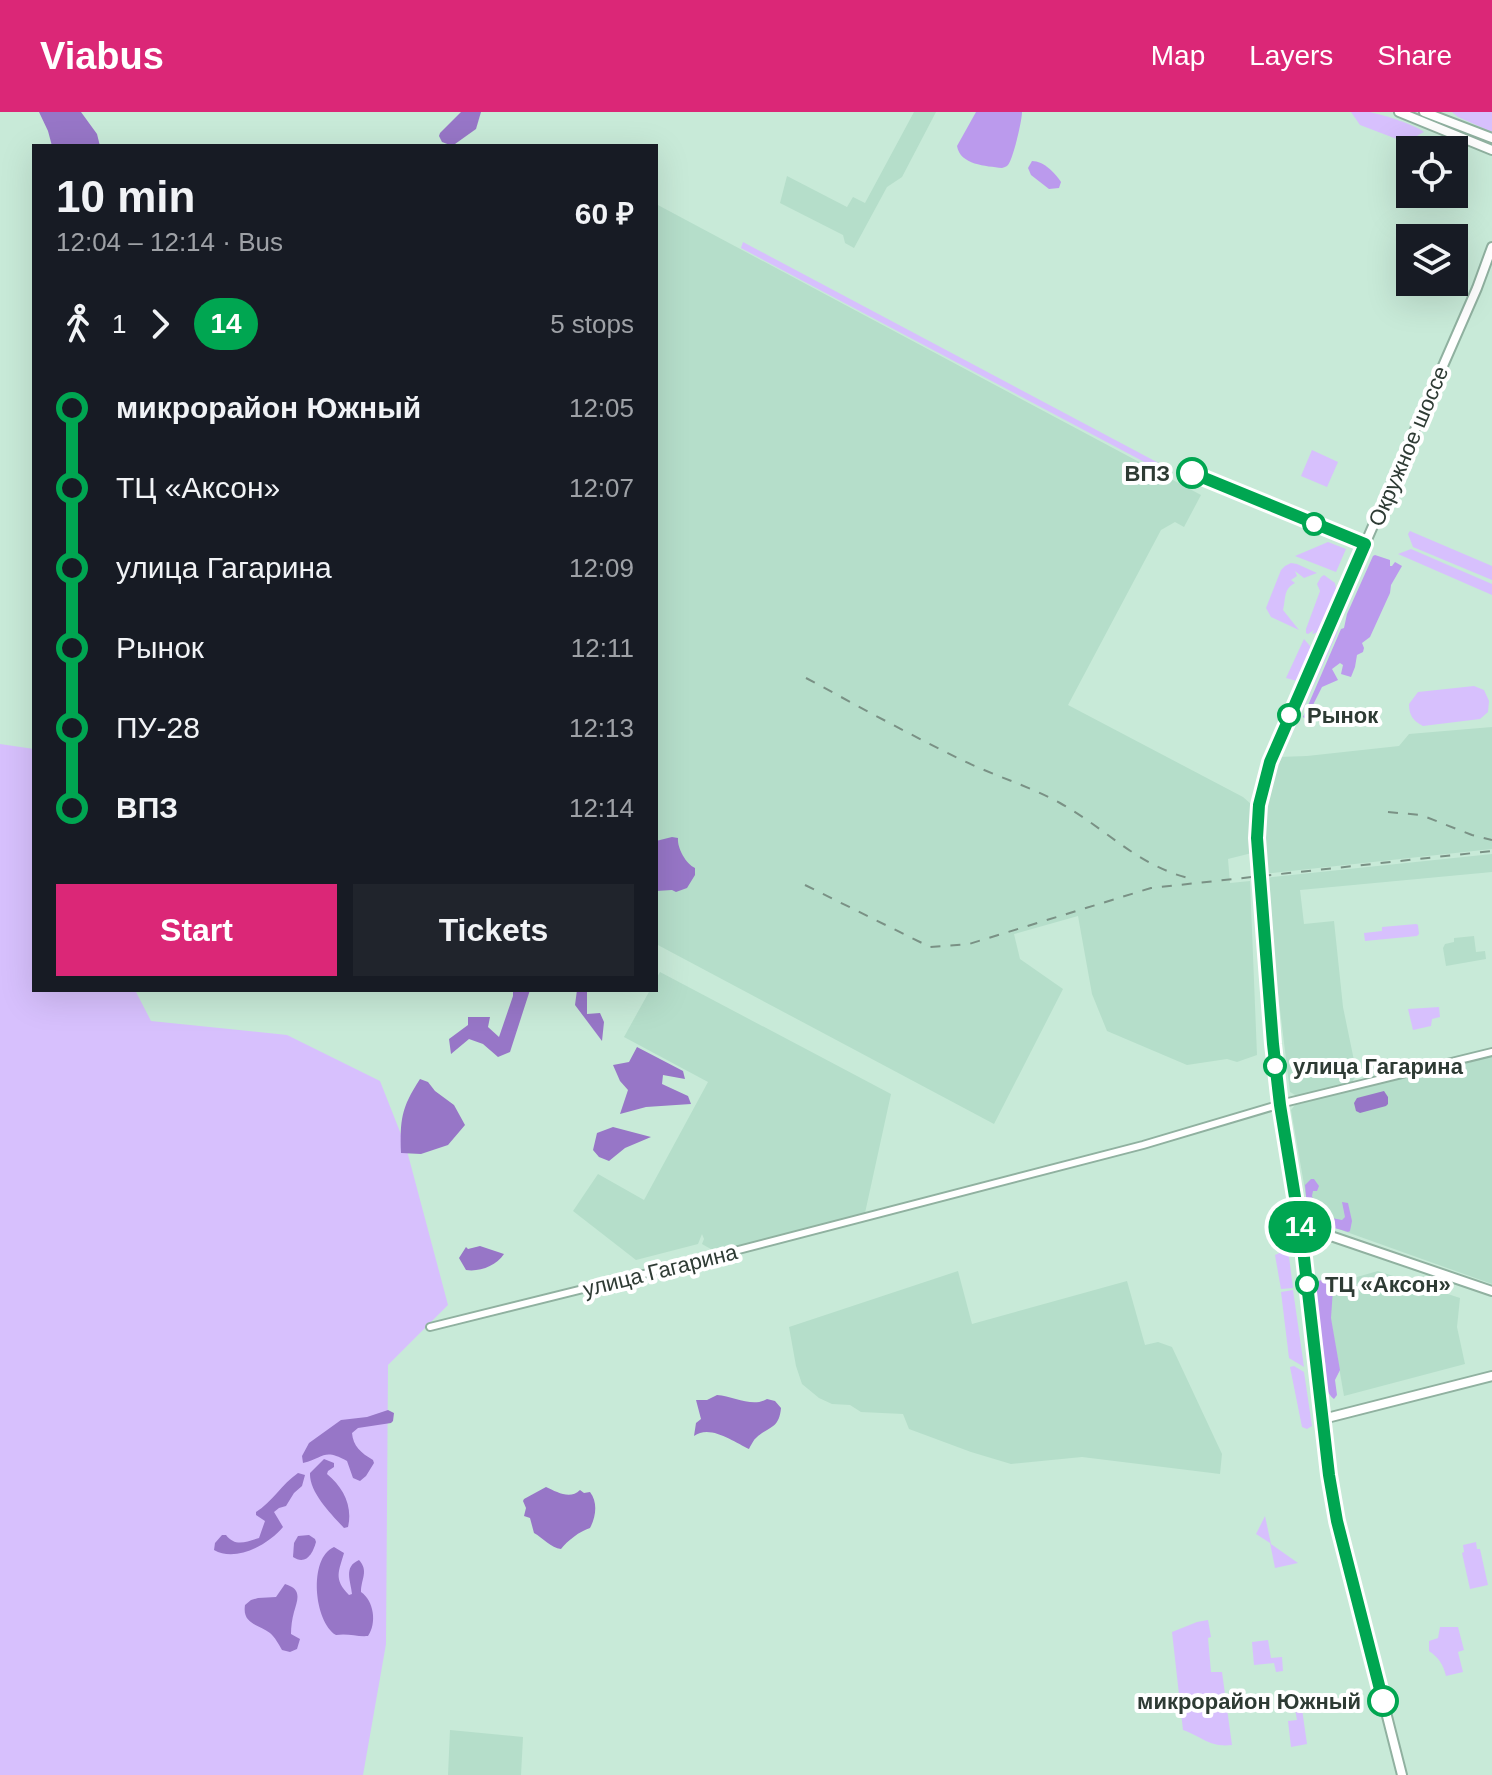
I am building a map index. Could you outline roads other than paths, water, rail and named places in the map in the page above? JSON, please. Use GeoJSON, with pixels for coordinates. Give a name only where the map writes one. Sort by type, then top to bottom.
{"type":"FeatureCollection","features":[{"type":"Feature","properties":{"kind":"main road"},"geometry":{"type":"LineString","coordinates":[[1399,112],[1491,149]]}},
{"type":"Feature","properties":{"kind":"main road"},"geometry":{"type":"LineString","coordinates":[[1424,112],[1492,138]]}},
{"type":"Feature","properties":{"kind":"main road","name":"Окружное шоссе"},"geometry":{"type":"LineString","coordinates":[[1477,288],[1492,247]]}},
{"type":"Feature","properties":{"kind":"main road","name":"Окружное шоссе"},"geometry":{"type":"LineString","coordinates":[[1402,1775],[1337,1521],[1329,1475],[1300,1228],[1273,1044],[1257,844],[1258,812],[1263,784],[1286,723],[1492,258]]}},
{"type":"Feature","properties":{"kind":"main road"},"geometry":{"type":"LineString","coordinates":[[1300,1228],[1492,1291]]}},
{"type":"Feature","properties":{"kind":"main road"},"geometry":{"type":"LineString","coordinates":[[1302,1247],[1319,1232]]}},
{"type":"Feature","properties":{"kind":"main road"},"geometry":{"type":"LineString","coordinates":[[1323,1419],[1492,1376]]}},
{"type":"Feature","properties":{"kind":"street","name":"улица Гагарина"},"geometry":{"type":"LineString","coordinates":[[430,1327],[622,1281],[1143,1145],[1280,1105],[1492,1052]]}},
{"type":"Feature","properties":{"kind":"railway"},"geometry":{"type":"LineString","coordinates":[[806,678],[944,751],[1060,803],[1138,856],[1192,879]]}},
{"type":"Feature","properties":{"kind":"railway"},"geometry":{"type":"LineString","coordinates":[[1388,812],[1421,815],[1492,840]]}},
{"type":"Feature","properties":{"kind":"railway"},"geometry":{"type":"LineString","coordinates":[[805,885],[930,947],[969,944],[1151,888],[1492,851]]}},
{"type":"Feature","properties":{"kind":"place","name":"ВПЗ"},"geometry":{"type":"Point","coordinates":[1192,473]}},
{"type":"Feature","properties":{"kind":"place","name":"Рынок"},"geometry":{"type":"Point","coordinates":[1289,715]}},
{"type":"Feature","properties":{"kind":"place","name":"улица Гагарина"},"geometry":{"type":"Point","coordinates":[1275,1066]}},
{"type":"Feature","properties":{"kind":"place","name":"ТЦ «Аксон»"},"geometry":{"type":"Point","coordinates":[1307,1284]}},
{"type":"Feature","properties":{"kind":"place","name":"микрорайон Южный"},"geometry":{"type":"Point","coordinates":[1383,1701]}}]}
